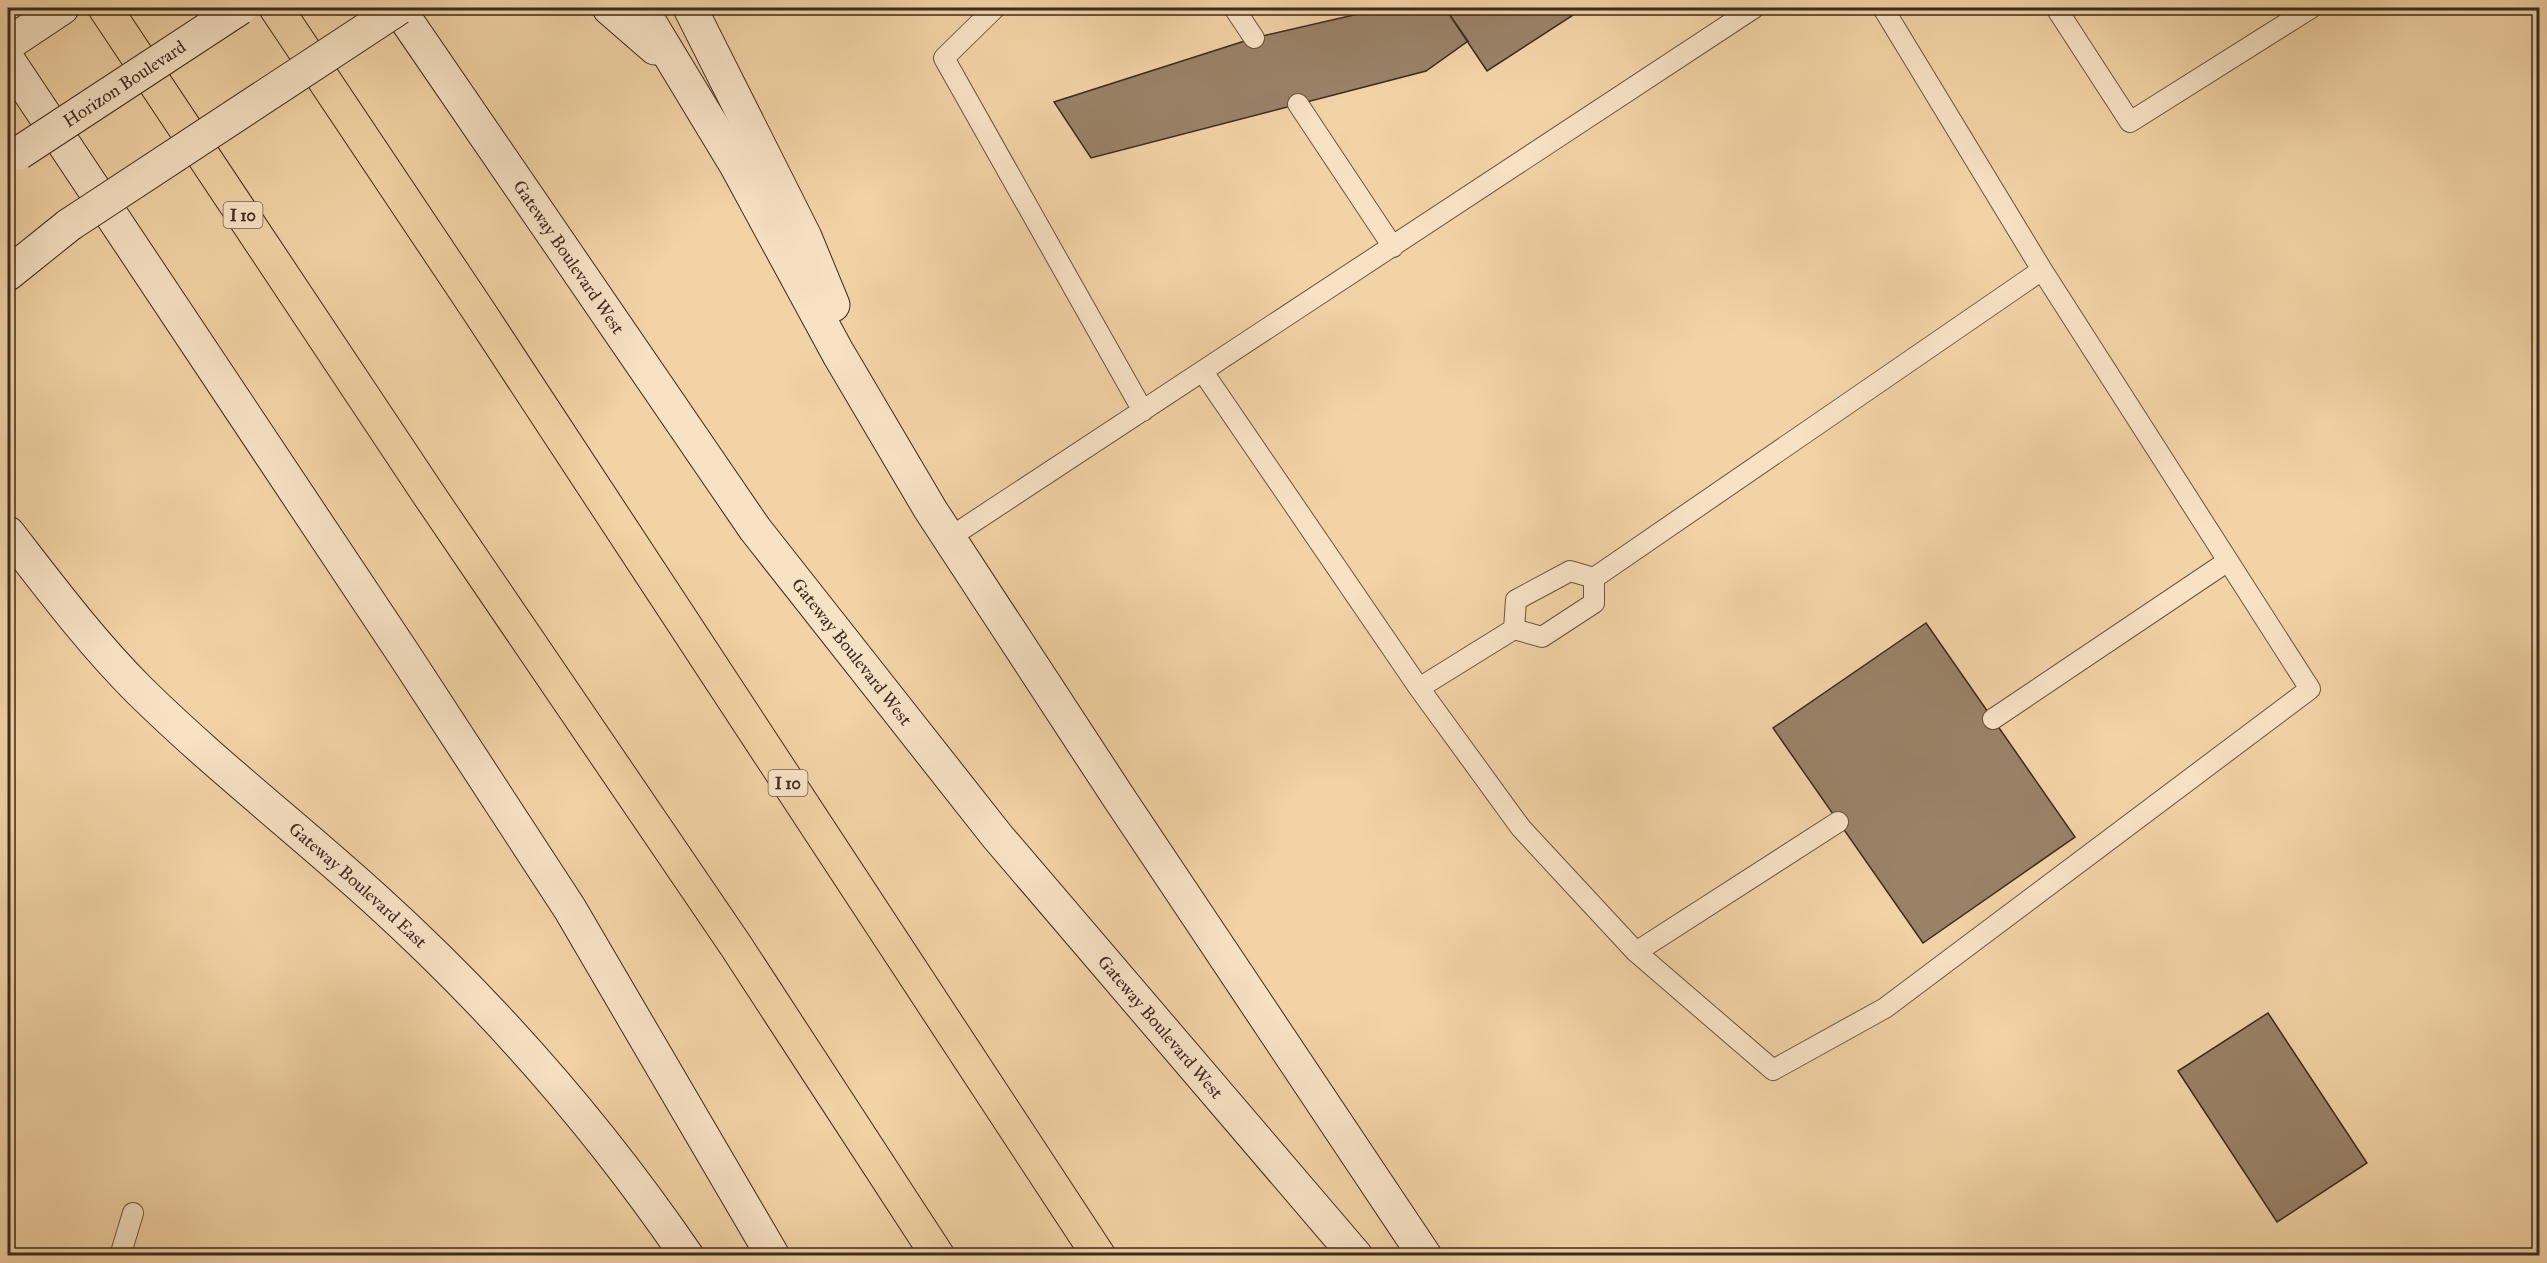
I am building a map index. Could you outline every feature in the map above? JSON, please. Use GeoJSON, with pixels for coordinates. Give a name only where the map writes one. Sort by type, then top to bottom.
{"type":"FeatureCollection","features":[{"type":"Feature","properties":{"kind":"highway","name":"I 10"},"geometry":{"type":"LineString","coordinates":[[105,8],[431,498],[736,946],[938,1256]]}},
{"type":"Feature","properties":{"kind":"highway","name":"I 10"},"geometry":{"type":"LineString","coordinates":[[276,8],[478,310],[1099,1256]]}},
{"type":"Feature","properties":{"kind":"main road"},"geometry":{"type":"LineString","coordinates":[[8,44],[62,8]]}},
{"type":"Feature","properties":{"kind":"main road","name":"Horizon Boulevard"},"geometry":{"type":"LineString","coordinates":[[13,157],[240,8]]}},
{"type":"Feature","properties":{"kind":"main road"},"geometry":{"type":"LineString","coordinates":[[8,274],[69,225],[398,8]]}},
{"type":"Feature","properties":{"kind":"main road","name":"Gateway Boulevard West"},"geometry":{"type":"LineString","coordinates":[[398,8],[755,529],[997,836],[1356,1256]]}},
{"type":"Feature","properties":{"kind":"main road"},"geometry":{"type":"LineString","coordinates":[[609,8],[683,74]]}},
{"type":"Feature","properties":{"kind":"main road"},"geometry":{"type":"LineString","coordinates":[[641,8],[683,74],[888,437],[949,538],[1119,798],[1425,1256]]}},
{"type":"Feature","properties":{"kind":"main road"},"geometry":{"type":"LineString","coordinates":[[690,8],[805,237],[888,437]]}},
{"type":"Feature","properties":{"kind":"main road"},"geometry":{"type":"LineString","coordinates":[[8,60],[405,656],[570,909],[773,1256]]}},
{"type":"Feature","properties":{"kind":"main road","name":"Gateway Boulevard East"},"geometry":{"type":"LineString","coordinates":[[8,533],[82,628],[138,689],[228,773],[376,900],[470,992],[582,1115],[644,1194],[687,1256]]}},
{"type":"Feature","properties":{"kind":"lane"},"geometry":{"type":"LineString","coordinates":[[995,8],[944,58],[1143,411]]}},
{"type":"Feature","properties":{"kind":"lane"},"geometry":{"type":"LineString","coordinates":[[1234,8],[1254,38]]}},
{"type":"Feature","properties":{"kind":"lane"},"geometry":{"type":"LineString","coordinates":[[949,538],[1754,8]]}},
{"type":"Feature","properties":{"kind":"lane"},"geometry":{"type":"LineString","coordinates":[[1203,372],[1419,688],[1521,828],[1636,952],[1773,1070],[1885,1008],[2310,689],[2042,270],[1883,8]]}},
{"type":"Feature","properties":{"kind":"lane"},"geometry":{"type":"LineString","coordinates":[[2056,8],[2130,122],[2311,8]]}},
{"type":"Feature","properties":{"kind":"lane"},"geometry":{"type":"LineString","coordinates":[[1298,104],[1393,246]]}},
{"type":"Feature","properties":{"kind":"lane"},"geometry":{"type":"LineString","coordinates":[[1594,579],[2042,270]]}},
{"type":"Feature","properties":{"kind":"lane"},"geometry":{"type":"LineString","coordinates":[[1992,719],[2228,561]]}},
{"type":"Feature","properties":{"kind":"lane"},"geometry":{"type":"LineString","coordinates":[[1514,629],[1516,600],[1570,571],[1594,579]]}},
{"type":"Feature","properties":{"kind":"lane"},"geometry":{"type":"LineString","coordinates":[[1419,688],[1514,629],[1542,637],[1594,603],[1594,579]]}},
{"type":"Feature","properties":{"kind":"lane"},"geometry":{"type":"LineString","coordinates":[[1636,952],[1838,822]]}},
{"type":"Feature","properties":{"kind":"lane"},"geometry":{"type":"LineString","coordinates":[[120,1256],[133,1214]]}},
{"type":"Feature","properties":{"kind":"building"},"geometry":{"type":"Polygon","coordinates":[[[1384,8],[1445,8],[1468,41],[1426,71],[1091,158],[1054,102],[1254,38],[1384,8]]]}},
{"type":"Feature","properties":{"kind":"building"},"geometry":{"type":"Polygon","coordinates":[[[1445,8],[1584,8],[1487,71],[1445,8]]]}},
{"type":"Feature","properties":{"kind":"building"},"geometry":{"type":"Polygon","coordinates":[[[1926,623],[2075,837],[1923,943],[1773,728],[1926,623]]]}},
{"type":"Feature","properties":{"kind":"building"},"geometry":{"type":"Polygon","coordinates":[[[2268,1013],[2367,1163],[2277,1222],[2178,1071],[2268,1013]]]}}]}
